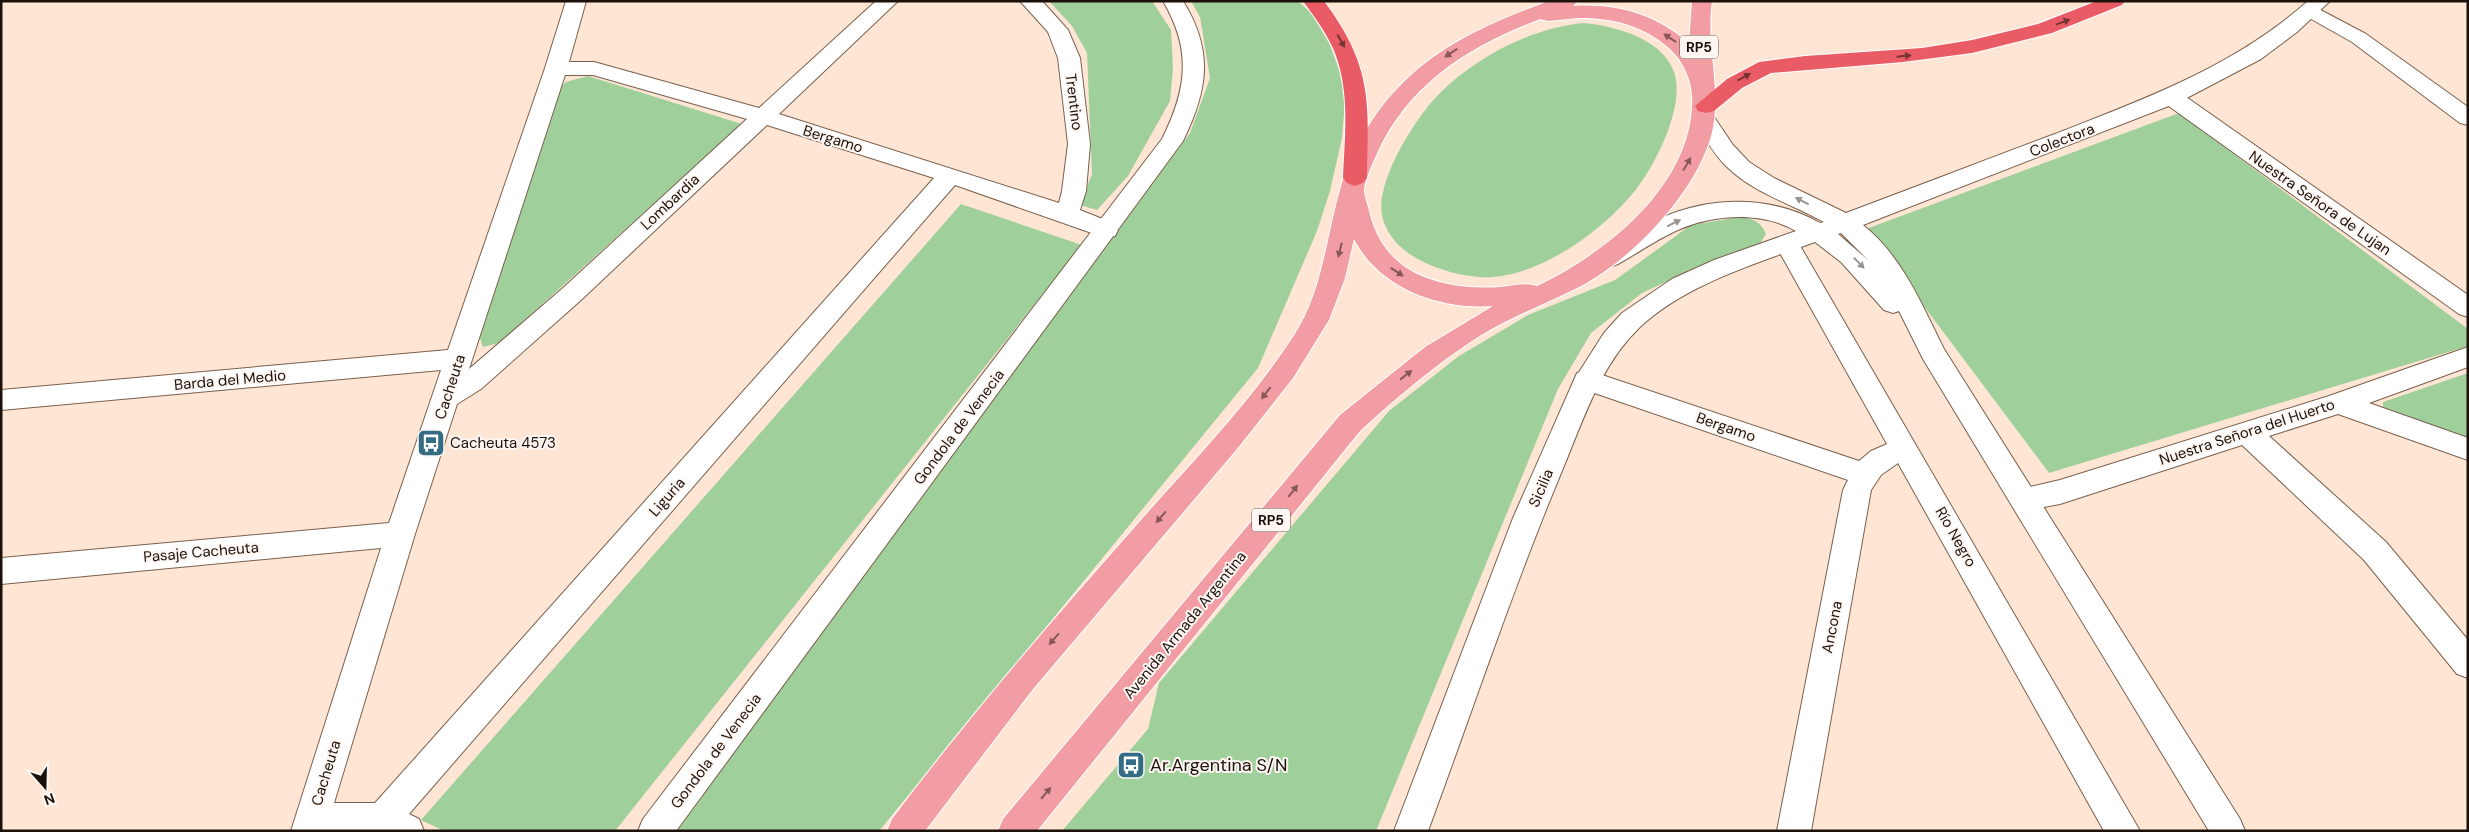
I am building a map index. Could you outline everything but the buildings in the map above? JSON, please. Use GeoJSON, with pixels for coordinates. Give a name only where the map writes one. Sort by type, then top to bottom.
{"type":"FeatureCollection","features":[{"type":"Feature","properties":{"kind":"highway"},"geometry":{"type":"LineString","coordinates":[[1313,1],[1344,45],[1354,77],[1357,97],[1354,181]]}},
{"type":"Feature","properties":{"kind":"highway"},"geometry":{"type":"LineString","coordinates":[[1705,106],[1728,86],[1748,74],[1767,67],[1924,54],[1966,47],[2055,25],[2115,1]]}},
{"type":"Feature","properties":{"kind":"main road"},"geometry":{"type":"LineString","coordinates":[[904,831],[1036,661],[1232,436],[1290,363],[1310,332],[1326,296],[1342,242],[1354,181],[1370,144],[1388,113],[1432,66],[1493,29],[1568,1]]}},
{"type":"Feature","properties":{"kind":"main road","name":"Avenida Armada Argentina"},"geometry":{"type":"LineString","coordinates":[[1015,831],[1350,423],[1391,387],[1488,319],[1591,268],[1640,226],[1670,191],[1690,160],[1699,138],[1705,106],[1698,33],[1702,1]]}},
{"type":"Feature","properties":{"kind":"main road"},"geometry":{"type":"LineString","coordinates":[[1493,29],[1546,15],[1572,11],[1599,11],[1641,22],[1677,43],[1689,57],[1705,106]]}},
{"type":"Feature","properties":{"kind":"main road","name":"Avenida Armada Argentina"},"geometry":{"type":"LineString","coordinates":[[1354,181],[1357,213],[1363,232],[1375,253],[1390,268],[1413,283],[1465,296],[1494,297],[1548,286],[1591,268]]}},
{"type":"Feature","properties":{"kind":"street","name":"Cacheuta"},"geometry":{"type":"LineString","coordinates":[[310,826],[400,534],[556,68],[576,1]]}},
{"type":"Feature","properties":{"kind":"street","name":"Lombardia"},"geometry":{"type":"LineString","coordinates":[[447,397],[471,382],[572,294],[761,116],[888,1]]}},
{"type":"Feature","properties":{"kind":"street","name":"Trentino"},"geometry":{"type":"LineString","coordinates":[[1030,1],[1058,30],[1068,58],[1079,144],[1074,191],[1067,214]]}},
{"type":"Feature","properties":{"kind":"street","name":"Gondola de Venecia"},"geometry":{"type":"LineString","coordinates":[[655,831],[1172,141],[1190,103],[1194,86],[1192,46],[1180,11],[1173,1]]}},
{"type":"Feature","properties":{"kind":"street"},"geometry":{"type":"LineString","coordinates":[[2315,6],[2468,118]]}},
{"type":"Feature","properties":{"kind":"street","name":"Colectora"},"geometry":{"type":"LineString","coordinates":[[1787,244],[2171,97],[2253,54],[2315,6]]}},
{"type":"Feature","properties":{"kind":"street","name":"Bergamo"},"geometry":{"type":"LineString","coordinates":[[556,68],[594,69],[761,116],[950,175],[1067,214],[1106,230]]}},
{"type":"Feature","properties":{"kind":"street","name":"Nuestra Señora de Lujan"},"geometry":{"type":"LineString","coordinates":[[2171,97],[2468,308]]}},
{"type":"Feature","properties":{"kind":"street"},"geometry":{"type":"LineString","coordinates":[[1705,106],[1722,148],[1742,168],[1845,223],[1871,245],[1892,271],[1932,352],[2228,831]]}},
{"type":"Feature","properties":{"kind":"street","name":"Liguria"},"geometry":{"type":"LineString","coordinates":[[395,825],[950,175]]}},
{"type":"Feature","properties":{"kind":"street"},"geometry":{"type":"LineString","coordinates":[[1591,268],[1678,221],[1706,213],[1741,209],[1776,214],[1821,232],[1848,253],[1872,276],[1932,352]]}},
{"type":"Feature","properties":{"kind":"street","name":"Sicilia"},"geometry":{"type":"LineString","coordinates":[[1411,831],[1528,518],[1587,380],[1613,340],[1631,320],[1655,302],[1681,285],[1723,266],[1787,244]]}},
{"type":"Feature","properties":{"kind":"street","name":"Río Negro"},"geometry":{"type":"LineString","coordinates":[[1787,244],[2123,831]]}},
{"type":"Feature","properties":{"kind":"street","name":"Nuestra Señora del Huerto"},"geometry":{"type":"LineString","coordinates":[[2023,499],[2060,492],[2339,403],[2468,356]]}},
{"type":"Feature","properties":{"kind":"street","name":"Barda del Medio"},"geometry":{"type":"LineString","coordinates":[[1,400],[459,359]]}},
{"type":"Feature","properties":{"kind":"street","name":"Bergamo"},"geometry":{"type":"LineString","coordinates":[[1587,380],[1864,474]]}},
{"type":"Feature","properties":{"kind":"street"},"geometry":{"type":"LineString","coordinates":[[2339,403],[2468,450]]}},
{"type":"Feature","properties":{"kind":"street"},"geometry":{"type":"LineString","coordinates":[[2247,432],[2375,551],[2468,664]]}},
{"type":"Feature","properties":{"kind":"street"},"geometry":{"type":"LineString","coordinates":[[1864,474],[1875,461],[1905,449]]}},
{"type":"Feature","properties":{"kind":"street","name":"Ancona"},"geometry":{"type":"LineString","coordinates":[[1794,831],[1858,490],[1864,474]]}},
{"type":"Feature","properties":{"kind":"street","name":"Pasaje Cacheuta"},"geometry":{"type":"LineString","coordinates":[[1,570],[400,534]]}},
{"type":"Feature","properties":{"kind":"street"},"geometry":{"type":"LineString","coordinates":[[310,826],[395,825]]}},
{"type":"Feature","properties":{"kind":"green space"},"geometry":{"type":"Polygon","coordinates":[[[1049,1],[1152,1],[1171,30],[1173,68],[1170,101],[1128,176],[1097,210],[1080,205],[1092,174],[1087,53],[1072,26],[1049,1]]]}},
{"type":"Feature","properties":{"kind":"green space"},"geometry":{"type":"Polygon","coordinates":[[[1191,1],[1298,1],[1312,14],[1330,45],[1346,89],[1342,138],[1330,191],[1317,231],[1258,368],[879,831],[673,831],[674,820],[1190,133],[1210,78],[1200,17],[1191,1]]]}},
{"type":"Feature","properties":{"kind":"green space"},"geometry":{"type":"Polygon","coordinates":[[[1584,23],[1624,31],[1650,44],[1661,52],[1675,75],[1677,87],[1676,100],[1670,125],[1656,158],[1637,188],[1606,221],[1587,236],[1567,250],[1523,271],[1501,276],[1479,277],[1465,275],[1435,267],[1407,252],[1395,242],[1387,229],[1382,215],[1381,201],[1391,168],[1399,151],[1429,105],[1469,68],[1505,47],[1544,31],[1584,23]]]}},
{"type":"Feature","properties":{"kind":"green space"},"geometry":{"type":"Polygon","coordinates":[[[588,76],[742,124],[499,343],[483,347],[480,338],[557,90],[566,82],[588,76]]]}},
{"type":"Feature","properties":{"kind":"green space"},"geometry":{"type":"Polygon","coordinates":[[[2179,113],[2468,329],[2468,346],[2049,473],[1866,229],[2179,113]]]}},
{"type":"Feature","properties":{"kind":"green space"},"geometry":{"type":"Polygon","coordinates":[[[961,204],[1082,245],[615,831],[444,831],[421,820],[961,204]]]}},
{"type":"Feature","properties":{"kind":"green space"},"geometry":{"type":"Polygon","coordinates":[[[1740,217],[1753,220],[1762,226],[1766,234],[1761,242],[1713,260],[1642,293],[1591,333],[1558,389],[1376,831],[1062,831],[1148,729],[1159,683],[1389,411],[1459,356],[1528,315],[1615,280],[1691,225],[1740,217]]]}},
{"type":"Feature","properties":{"kind":"green space"},"geometry":{"type":"Polygon","coordinates":[[[2468,373],[2468,442],[2390,415],[2383,408],[2383,402],[2468,373]]]}},
{"type":"Feature","properties":{"kind":"place","name":"Cacheuta 4573"},"geometry":{"type":"Point","coordinates":[431,443]}},
{"type":"Feature","properties":{"kind":"place","name":"Ar.Argentina S/N"},"geometry":{"type":"Point","coordinates":[1131,765]}}]}
